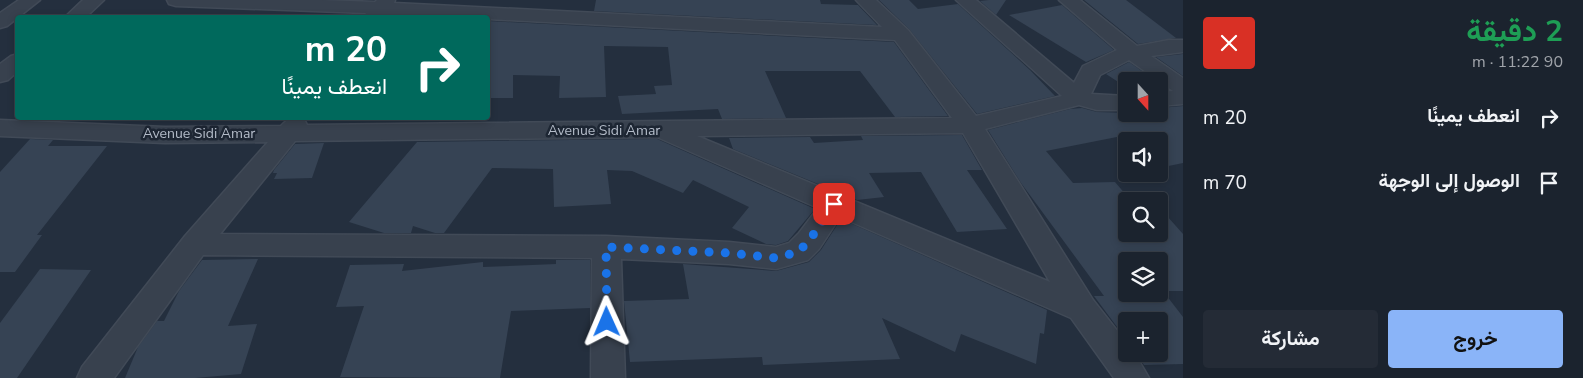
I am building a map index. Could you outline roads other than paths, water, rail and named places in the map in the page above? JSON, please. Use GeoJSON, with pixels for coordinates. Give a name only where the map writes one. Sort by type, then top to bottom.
{"type":"FeatureCollection","features":[{"type":"Feature","properties":{"kind":"street"},"geometry":{"type":"LineString","coordinates":[[0,22],[31,0]]}},
{"type":"Feature","properties":{"kind":"street"},"geometry":{"type":"LineString","coordinates":[[77,15],[95,0]]}},
{"type":"Feature","properties":{"kind":"street"},"geometry":{"type":"LineString","coordinates":[[176,0],[380,8],[901,34]]}},
{"type":"Feature","properties":{"kind":"street"},"geometry":{"type":"LineString","coordinates":[[865,0],[901,34],[970,125],[1082,309],[1132,378]]}},
{"type":"Feature","properties":{"kind":"street"},"geometry":{"type":"LineString","coordinates":[[965,0],[1078,98],[1097,103],[1118,103]]}},
{"type":"Feature","properties":{"kind":"street"},"geometry":{"type":"LineString","coordinates":[[1068,0],[1132,52],[1183,88]]}},
{"type":"Feature","properties":{"kind":"street"},"geometry":{"type":"LineString","coordinates":[[1078,98],[1091,71],[1121,55],[1183,46]]}},
{"type":"Feature","properties":{"kind":"street"},"geometry":{"type":"LineString","coordinates":[[1168,98],[1183,97]]}},
{"type":"Feature","properties":{"kind":"street","name":"Avenue Sidi Amar"},"geometry":{"type":"LineString","coordinates":[[0,128],[165,135],[295,125],[663,130],[702,127],[970,125],[1058,105],[1078,98]]}},
{"type":"Feature","properties":{"kind":"street"},"geometry":{"type":"LineString","coordinates":[[94,378],[195,244],[295,125]]}},
{"type":"Feature","properties":{"kind":"street"},"geometry":{"type":"LineString","coordinates":[[663,130],[1082,309]]}},
{"type":"Feature","properties":{"kind":"street"},"geometry":{"type":"LineString","coordinates":[[195,244],[606,247],[729,253],[776,258],[798,252],[809,241],[834,204]]}},
{"type":"Feature","properties":{"kind":"street"},"geometry":{"type":"LineString","coordinates":[[606,247],[608,378]]}}]}
